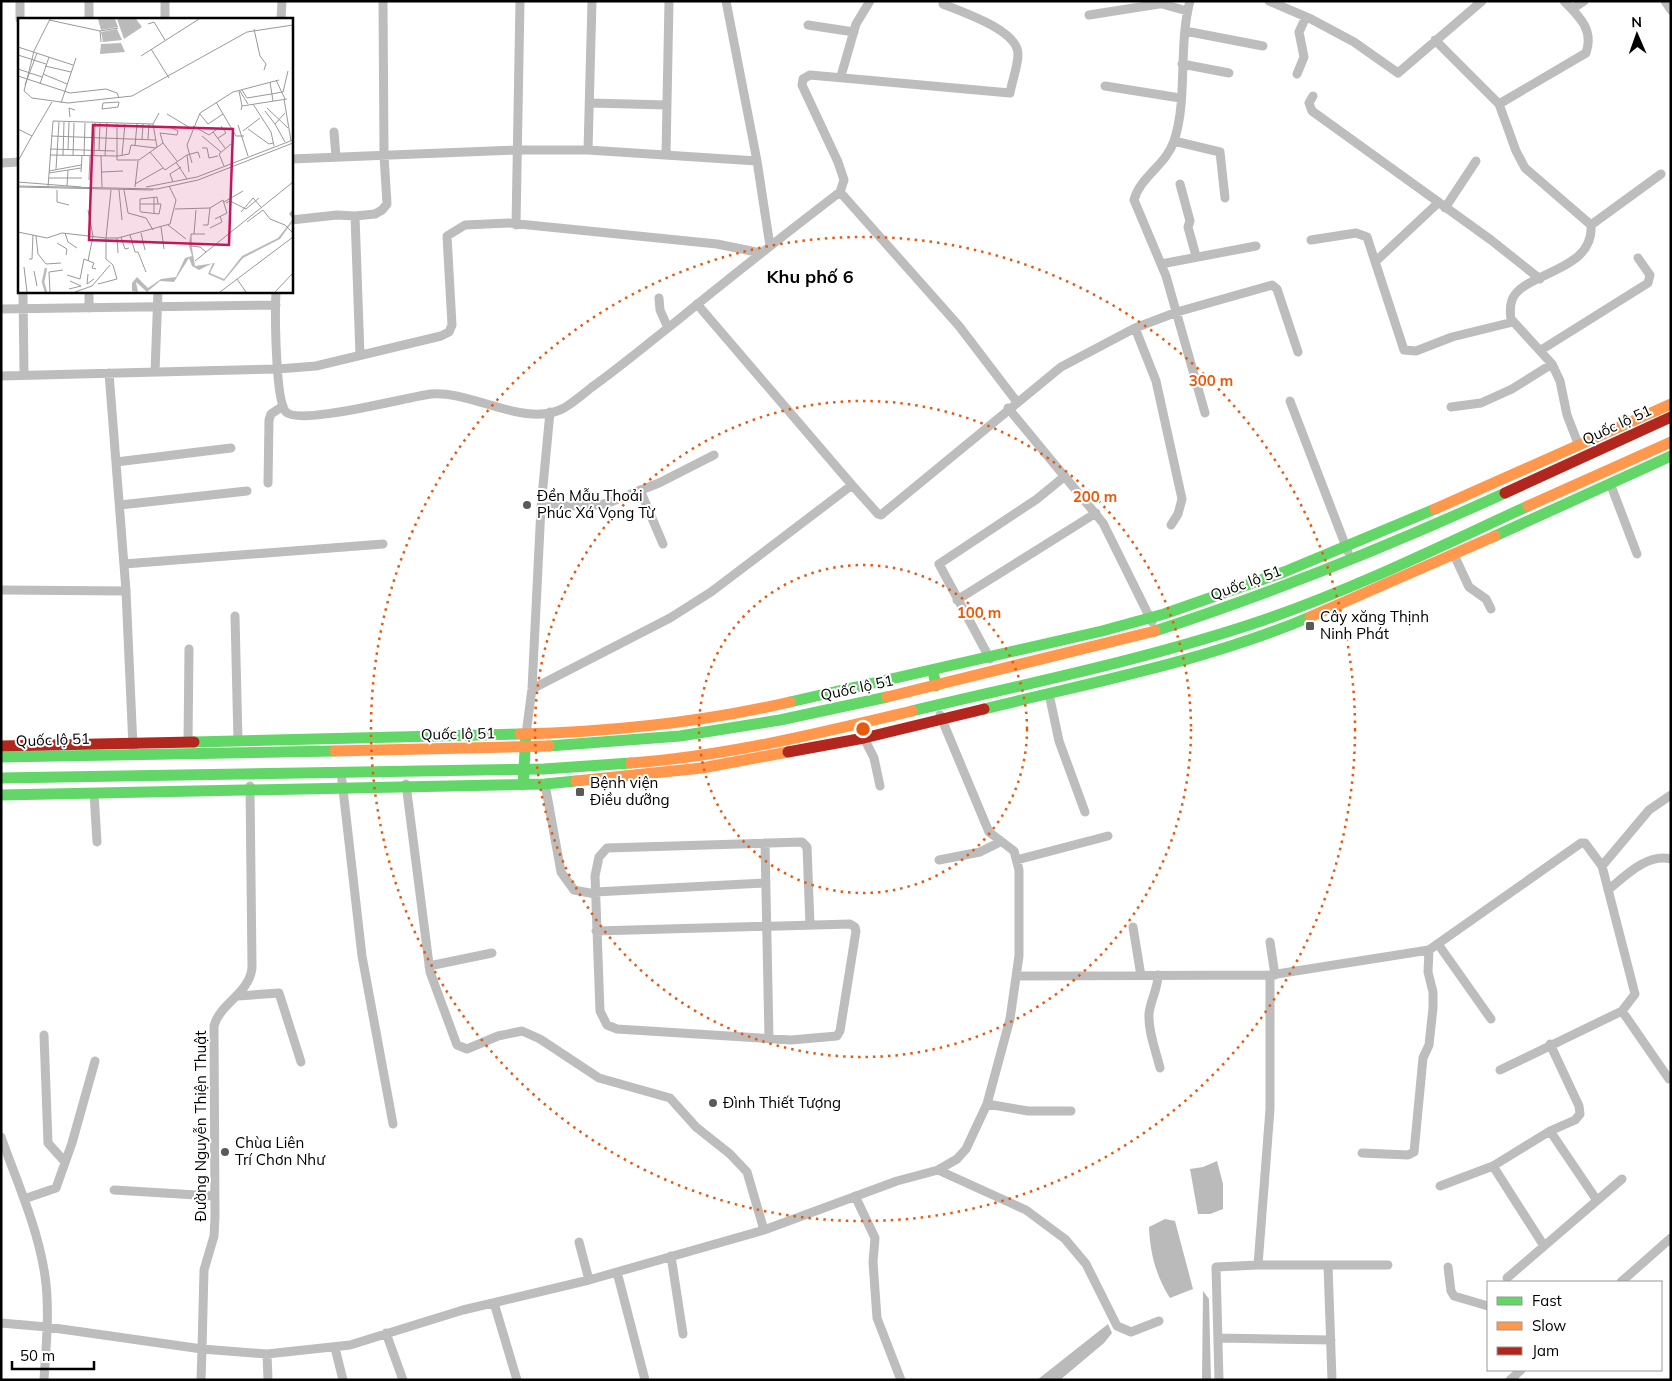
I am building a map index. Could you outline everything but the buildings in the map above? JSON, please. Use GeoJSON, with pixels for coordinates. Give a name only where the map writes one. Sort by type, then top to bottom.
{"type":"FeatureCollection","features":[{"type":"Feature","properties":{"kind":"main road","name":"Quốc lộ 51"},"geometry":{"type":"LineString","coordinates":[[1,757],[133,748],[188,742],[526,734],[638,726],[727,715],[933,672],[1150,619],[1265,581],[1346,548],[1579,443],[1671,404]]}},
{"type":"Feature","properties":{"kind":"main road","name":"Quốc lộ 51"},"geometry":{"type":"LineString","coordinates":[[1,746],[525,748],[670,737],[726,729],[936,686],[1156,631],[1259,596],[1422,531],[1671,417]]}},
{"type":"Feature","properties":{"kind":"main road"},"geometry":{"type":"LineString","coordinates":[[1,778],[524,769],[630,764],[732,751],[790,740],[1088,670],[1273,616],[1349,587],[1671,442]]}},
{"type":"Feature","properties":{"kind":"main road"},"geometry":{"type":"LineString","coordinates":[[1,794],[545,784],[702,768],[864,738],[1190,658],[1281,629],[1454,555],[1610,483],[1670,458]]}},
{"type":"Feature","properties":{"kind":"main road"},"geometry":{"type":"LineString","coordinates":[[1605,471],[1610,483]]}},
{"type":"Feature","properties":{"kind":"main road"},"geometry":{"type":"LineString","coordinates":[[1088,670],[1091,683]]}},
{"type":"Feature","properties":{"kind":"main road"},"geometry":{"type":"LineString","coordinates":[[933,672],[936,686]]}},
{"type":"Feature","properties":{"kind":"main road"},"geometry":{"type":"LineString","coordinates":[[523,785],[526,734]]}},
{"type":"Feature","properties":{"kind":"street"},"geometry":{"type":"LineString","coordinates":[[20,1],[20,18]]}},
{"type":"Feature","properties":{"kind":"street"},"geometry":{"type":"LineString","coordinates":[[88,1],[88,18]]}},
{"type":"Feature","properties":{"kind":"street"},"geometry":{"type":"LineString","coordinates":[[165,1],[165,18]]}},
{"type":"Feature","properties":{"kind":"street"},"geometry":{"type":"LineString","coordinates":[[281,18],[282,1]]}},
{"type":"Feature","properties":{"kind":"street"},"geometry":{"type":"LineString","coordinates":[[292,220],[337,215],[375,214],[387,204],[384,155],[383,1]]}},
{"type":"Feature","properties":{"kind":"street"},"geometry":{"type":"LineString","coordinates":[[516,225],[520,1]]}},
{"type":"Feature","properties":{"kind":"street"},"geometry":{"type":"LineString","coordinates":[[588,150],[592,1]]}},
{"type":"Feature","properties":{"kind":"street"},"geometry":{"type":"LineString","coordinates":[[666,154],[669,1]]}},
{"type":"Feature","properties":{"kind":"street"},"geometry":{"type":"LineString","coordinates":[[726,1],[757,161],[770,246]]}},
{"type":"Feature","properties":{"kind":"street"},"geometry":{"type":"LineString","coordinates":[[841,76],[856,24],[870,1]]}},
{"type":"Feature","properties":{"kind":"street"},"geometry":{"type":"LineString","coordinates":[[1190,1],[1187,11],[1180,98],[1174,141],[1155,170],[1136,190],[1134,200],[1161,264],[1177,312],[1205,413]]}},
{"type":"Feature","properties":{"kind":"street"},"geometry":{"type":"LineString","coordinates":[[1269,1],[1306,17],[1354,42],[1396,73],[1401,72],[1434,40],[1482,1]]}},
{"type":"Feature","properties":{"kind":"street"},"geometry":{"type":"LineString","coordinates":[[1498,104],[1586,53],[1590,42],[1589,33],[1581,19],[1564,1]]}},
{"type":"Feature","properties":{"kind":"street"},"geometry":{"type":"LineString","coordinates":[[1572,9],[1584,1]]}},
{"type":"Feature","properties":{"kind":"street"},"geometry":{"type":"LineString","coordinates":[[1665,1],[1671,10]]}},
{"type":"Feature","properties":{"kind":"street"},"geometry":{"type":"LineString","coordinates":[[1089,15],[1156,3],[1187,11]]}},
{"type":"Feature","properties":{"kind":"street"},"geometry":{"type":"LineString","coordinates":[[276,292],[278,369],[284,411],[291,416],[304,416],[445,393],[509,410],[550,412],[564,408],[626,363],[697,304],[840,192],[844,180],[838,162],[802,85],[803,80],[810,75],[841,76],[1010,93],[1018,54],[1014,40],[997,28],[943,4]]}},
{"type":"Feature","properties":{"kind":"street"},"geometry":{"type":"LineString","coordinates":[[1297,74],[1304,57],[1299,32],[1306,17]]}},
{"type":"Feature","properties":{"kind":"street"},"geometry":{"type":"LineString","coordinates":[[808,25],[854,32]]}},
{"type":"Feature","properties":{"kind":"street"},"geometry":{"type":"LineString","coordinates":[[1185,31],[1263,46]]}},
{"type":"Feature","properties":{"kind":"street"},"geometry":{"type":"LineString","coordinates":[[1434,40],[1498,104],[1516,151],[1525,168],[1591,225],[1592,238],[1581,254],[1540,279],[1521,288],[1512,299],[1510,311],[1513,322],[1552,364],[1560,381],[1569,424],[1579,443],[1576,460]]}},
{"type":"Feature","properties":{"kind":"street"},"geometry":{"type":"LineString","coordinates":[[1182,64],[1229,73]]}},
{"type":"Feature","properties":{"kind":"street"},"geometry":{"type":"LineString","coordinates":[[1105,86],[1180,98]]}},
{"type":"Feature","properties":{"kind":"street"},"geometry":{"type":"LineString","coordinates":[[1313,96],[1308,103],[1312,112],[1540,279]]}},
{"type":"Feature","properties":{"kind":"street"},"geometry":{"type":"LineString","coordinates":[[590,102],[667,105]]}},
{"type":"Feature","properties":{"kind":"street"},"geometry":{"type":"LineString","coordinates":[[334,132],[336,157]]}},
{"type":"Feature","properties":{"kind":"street"},"geometry":{"type":"LineString","coordinates":[[1174,141],[1220,152],[1225,198]]}},
{"type":"Feature","properties":{"kind":"street"},"geometry":{"type":"LineString","coordinates":[[292,159],[517,150],[588,150],[757,161]]}},
{"type":"Feature","properties":{"kind":"street"},"geometry":{"type":"LineString","coordinates":[[1375,262],[1442,206],[1476,161]]}},
{"type":"Feature","properties":{"kind":"street"},"geometry":{"type":"LineString","coordinates":[[1,163],[18,162]]}},
{"type":"Feature","properties":{"kind":"street"},"geometry":{"type":"LineString","coordinates":[[1591,225],[1661,174]]}},
{"type":"Feature","properties":{"kind":"street"},"geometry":{"type":"LineString","coordinates":[[1180,184],[1190,221],[1188,227],[1196,256]]}},
{"type":"Feature","properties":{"kind":"street"},"geometry":{"type":"LineString","coordinates":[[840,192],[964,332],[1017,402]]}},
{"type":"Feature","properties":{"kind":"street"},"geometry":{"type":"LineString","coordinates":[[355,216],[360,355]]}},
{"type":"Feature","properties":{"kind":"street"},"geometry":{"type":"LineString","coordinates":[[1,376],[278,369],[316,366],[430,340],[449,332],[452,325],[453,312],[447,236],[465,225],[516,225],[717,244],[761,253]]}},
{"type":"Feature","properties":{"kind":"street"},"geometry":{"type":"LineString","coordinates":[[1311,240],[1361,233],[1367,237],[1404,350],[1416,351],[1452,337],[1513,322]]}},
{"type":"Feature","properties":{"kind":"street"},"geometry":{"type":"LineString","coordinates":[[1161,264],[1256,246]]}},
{"type":"Feature","properties":{"kind":"street"},"geometry":{"type":"LineString","coordinates":[[1540,350],[1648,283],[1650,275],[1638,258]]}},
{"type":"Feature","properties":{"kind":"street"},"geometry":{"type":"LineString","coordinates":[[697,304],[878,514],[884,514],[1008,408],[1061,367],[1135,328],[1177,312],[1272,285],[1276,287],[1298,352]]}},
{"type":"Feature","properties":{"kind":"street"},"geometry":{"type":"LineString","coordinates":[[22,292],[24,375]]}},
{"type":"Feature","properties":{"kind":"street"},"geometry":{"type":"LineString","coordinates":[[89,292],[89,308]]}},
{"type":"Feature","properties":{"kind":"street"},"geometry":{"type":"LineString","coordinates":[[156,372],[158,292]]}},
{"type":"Feature","properties":{"kind":"street"},"geometry":{"type":"LineString","coordinates":[[659,298],[660,310],[668,328]]}},
{"type":"Feature","properties":{"kind":"street"},"geometry":{"type":"LineString","coordinates":[[1,309],[276,305]]}},
{"type":"Feature","properties":{"kind":"street"},"geometry":{"type":"LineString","coordinates":[[1135,328],[1156,381],[1182,498],[1178,514],[1170,525]]}},
{"type":"Feature","properties":{"kind":"street"},"geometry":{"type":"LineString","coordinates":[[1451,407],[1481,403],[1512,389],[1552,364]]}},
{"type":"Feature","properties":{"kind":"street"},"geometry":{"type":"LineString","coordinates":[[109,373],[126,591],[133,748]]}},
{"type":"Feature","properties":{"kind":"street"},"geometry":{"type":"LineString","coordinates":[[1290,401],[1351,559]]}},
{"type":"Feature","properties":{"kind":"street"},"geometry":{"type":"LineString","coordinates":[[268,482],[269,420],[271,414],[283,406]]}},
{"type":"Feature","properties":{"kind":"street"},"geometry":{"type":"LineString","coordinates":[[1008,408],[1096,513],[1115,543],[1156,631]]}},
{"type":"Feature","properties":{"kind":"street"},"geometry":{"type":"LineString","coordinates":[[526,734],[532,689],[541,507],[550,412]]}},
{"type":"Feature","properties":{"kind":"street"},"geometry":{"type":"LineString","coordinates":[[116,462],[231,448]]}},
{"type":"Feature","properties":{"kind":"street"},"geometry":{"type":"LineString","coordinates":[[541,507],[598,505],[640,490],[714,455]]}},
{"type":"Feature","properties":{"kind":"street"},"geometry":{"type":"LineString","coordinates":[[990,659],[939,564],[1037,499],[1065,476]]}},
{"type":"Feature","properties":{"kind":"street"},"geometry":{"type":"LineString","coordinates":[[1610,483],[1637,554]]}},
{"type":"Feature","properties":{"kind":"street"},"geometry":{"type":"LineString","coordinates":[[532,689],[670,618],[719,586],[852,485]]}},
{"type":"Feature","properties":{"kind":"street"},"geometry":{"type":"LineString","coordinates":[[640,490],[662,544]]}},
{"type":"Feature","properties":{"kind":"street"},"geometry":{"type":"LineString","coordinates":[[120,505],[247,491]]}},
{"type":"Feature","properties":{"kind":"street"},"geometry":{"type":"LineString","coordinates":[[958,600],[1096,513]]}},
{"type":"Feature","properties":{"kind":"street"},"geometry":{"type":"LineString","coordinates":[[124,564],[383,544]]}},
{"type":"Feature","properties":{"kind":"street"},"geometry":{"type":"LineString","coordinates":[[1454,555],[1469,587],[1486,600],[1491,609]]}},
{"type":"Feature","properties":{"kind":"street"},"geometry":{"type":"LineString","coordinates":[[1,590],[126,591]]}},
{"type":"Feature","properties":{"kind":"street"},"geometry":{"type":"LineString","coordinates":[[235,616],[238,741]]}},
{"type":"Feature","properties":{"kind":"street"},"geometry":{"type":"LineString","coordinates":[[188,742],[189,649]]}},
{"type":"Feature","properties":{"kind":"street"},"geometry":{"type":"LineString","coordinates":[[1049,694],[1059,741],[1085,812]]}},
{"type":"Feature","properties":{"kind":"street"},"geometry":{"type":"LineString","coordinates":[[1,1323],[47,1327],[202,1349],[267,1354],[335,1348],[463,1310],[590,1280],[764,1230],[897,1181],[938,1170],[958,1159],[966,1149],[987,1104],[1010,1019],[1017,976],[1019,946],[1017,860],[1014,851],[989,832],[937,705]]}},
{"type":"Feature","properties":{"kind":"street"},"geometry":{"type":"LineString","coordinates":[[864,738],[874,758],[880,786]]}},
{"type":"Feature","properties":{"kind":"street"},"geometry":{"type":"LineString","coordinates":[[405,771],[429,966],[443,1012],[457,1045],[462,1049],[467,1049],[511,1032],[522,1031],[540,1039],[582,1069],[599,1078],[670,1098],[696,1127],[730,1154],[747,1172],[764,1230]]}},
{"type":"Feature","properties":{"kind":"street"},"geometry":{"type":"LineString","coordinates":[[341,772],[362,956],[393,1124]]}},
{"type":"Feature","properties":{"kind":"street","name":"Đường Nguyễn Thiện Thuật"},"geometry":{"type":"LineString","coordinates":[[201,1380],[204,1270],[214,1236],[215,1217],[213,1196],[214,1026],[216,1019],[238,996],[251,978],[252,968],[249,773]]}},
{"type":"Feature","properties":{"kind":"street"},"geometry":{"type":"LineString","coordinates":[[545,784],[561,872],[574,890],[595,893],[766,884]]}},
{"type":"Feature","properties":{"kind":"street"},"geometry":{"type":"LineString","coordinates":[[94,793],[97,842]]}},
{"type":"Feature","properties":{"kind":"street"},"geometry":{"type":"LineString","coordinates":[[1602,866],[1649,810],[1671,795]]}},
{"type":"Feature","properties":{"kind":"street"},"geometry":{"type":"LineString","coordinates":[[1017,860],[1108,836]]}},
{"type":"Feature","properties":{"kind":"street"},"geometry":{"type":"LineString","coordinates":[[596,931],[850,924],[856,931],[840,1031],[837,1036],[829,1038],[768,1039],[617,1029],[607,1026],[600,1011],[596,931],[596,864],[606,848],[802,842],[807,847],[810,925]]}},
{"type":"Feature","properties":{"kind":"street"},"geometry":{"type":"LineString","coordinates":[[939,860],[980,852],[1000,842]]}},
{"type":"Feature","properties":{"kind":"street"},"geometry":{"type":"LineString","coordinates":[[765,843],[768,1039]]}},
{"type":"Feature","properties":{"kind":"street"},"geometry":{"type":"LineString","coordinates":[[1017,976],[1272,975],[1429,950],[1581,843],[1588,846],[1602,866],[1635,994],[1622,1011],[1550,1044],[1500,1070]]}},
{"type":"Feature","properties":{"kind":"street"},"geometry":{"type":"LineString","coordinates":[[1608,890],[1634,870],[1656,857],[1671,859]]}},
{"type":"Feature","properties":{"kind":"street"},"geometry":{"type":"LineString","coordinates":[[1133,927],[1141,976]]}},
{"type":"Feature","properties":{"kind":"street"},"geometry":{"type":"LineString","coordinates":[[1258,1265],[1270,1109],[1272,975],[1270,942]]}},
{"type":"Feature","properties":{"kind":"street"},"geometry":{"type":"LineString","coordinates":[[1438,944],[1491,1020]]}},
{"type":"Feature","properties":{"kind":"street"},"geometry":{"type":"LineString","coordinates":[[1362,1153],[1408,1155],[1412,1154],[1416,1146],[1423,1058],[1429,1045],[1433,1008],[1433,992],[1428,972],[1429,950]]}},
{"type":"Feature","properties":{"kind":"street"},"geometry":{"type":"LineString","coordinates":[[429,966],[492,953]]}},
{"type":"Feature","properties":{"kind":"street"},"geometry":{"type":"LineString","coordinates":[[1158,976],[1156,993],[1149,1013],[1150,1029],[1160,1068]]}},
{"type":"Feature","properties":{"kind":"street"},"geometry":{"type":"LineString","coordinates":[[238,996],[279,993],[301,1062]]}},
{"type":"Feature","properties":{"kind":"street"},"geometry":{"type":"LineString","coordinates":[[1622,1011],[1669,1079]]}},
{"type":"Feature","properties":{"kind":"street"},"geometry":{"type":"LineString","coordinates":[[44,1035],[48,1143],[65,1162]]}},
{"type":"Feature","properties":{"kind":"street"},"geometry":{"type":"LineString","coordinates":[[1440,1186],[1493,1166],[1550,1131],[1575,1120],[1580,1114],[1580,1106],[1550,1044]]}},
{"type":"Feature","properties":{"kind":"street"},"geometry":{"type":"LineString","coordinates":[[24,1199],[56,1188],[95,1061]]}},
{"type":"Feature","properties":{"kind":"street"},"geometry":{"type":"LineString","coordinates":[[987,1104],[1028,1111],[1071,1111]]}},
{"type":"Feature","properties":{"kind":"street"},"geometry":{"type":"LineString","coordinates":[[1550,1131],[1596,1199]]}},
{"type":"Feature","properties":{"kind":"street"},"geometry":{"type":"LineString","coordinates":[[1,1137],[30,1213],[45,1276],[47,1327],[44,1380]]}},
{"type":"Feature","properties":{"kind":"street"},"geometry":{"type":"LineString","coordinates":[[1493,1166],[1544,1246]]}},
{"type":"Feature","properties":{"kind":"street"},"geometry":{"type":"LineString","coordinates":[[938,1170],[1026,1210],[1065,1239],[1086,1264],[1118,1326],[1131,1332],[1139,1331],[1159,1321]]}},
{"type":"Feature","properties":{"kind":"street"},"geometry":{"type":"LineString","coordinates":[[1507,1278],[1622,1178]]}},
{"type":"Feature","properties":{"kind":"street"},"geometry":{"type":"LineString","coordinates":[[114,1190],[213,1196]]}},
{"type":"Feature","properties":{"kind":"street"},"geometry":{"type":"LineString","coordinates":[[855,1196],[875,1238],[873,1262],[877,1318],[901,1380]]}},
{"type":"Feature","properties":{"kind":"street"},"geometry":{"type":"LineString","coordinates":[[1622,1281],[1671,1238]]}},
{"type":"Feature","properties":{"kind":"street"},"geometry":{"type":"LineString","coordinates":[[579,1242],[590,1280]]}},
{"type":"Feature","properties":{"kind":"street"},"geometry":{"type":"LineString","coordinates":[[671,1256],[683,1334]]}},
{"type":"Feature","properties":{"kind":"street"},"geometry":{"type":"LineString","coordinates":[[1219,1380],[1216,1267],[1258,1265],[1388,1265]]}},
{"type":"Feature","properties":{"kind":"street"},"geometry":{"type":"LineString","coordinates":[[1328,1265],[1332,1380]]}},
{"type":"Feature","properties":{"kind":"street"},"geometry":{"type":"LineString","coordinates":[[1448,1267],[1451,1291],[1454,1296],[1487,1306]]}},
{"type":"Feature","properties":{"kind":"street"},"geometry":{"type":"LineString","coordinates":[[617,1272],[645,1380]]}},
{"type":"Feature","properties":{"kind":"street"},"geometry":{"type":"LineString","coordinates":[[494,1303],[517,1380]]}},
{"type":"Feature","properties":{"kind":"street"},"geometry":{"type":"LineString","coordinates":[[386,1333],[403,1380]]}},
{"type":"Feature","properties":{"kind":"street"},"geometry":{"type":"LineString","coordinates":[[1219,1338],[1331,1340]]}},
{"type":"Feature","properties":{"kind":"street"},"geometry":{"type":"LineString","coordinates":[[335,1348],[343,1380]]}},
{"type":"Feature","properties":{"kind":"street"},"geometry":{"type":"LineString","coordinates":[[267,1354],[268,1380]]}},
{"type":"Feature","properties":{"kind":"street"},"geometry":{"type":"LineString","coordinates":[[1510,1380],[1520,1371]]}},
{"type":"Feature","properties":{"kind":"shaded area"},"geometry":{"type":"Polygon","coordinates":[[[1217,1161],[1223,1184],[1223,1209],[1210,1214],[1198,1214],[1190,1169],[1203,1167],[1217,1161]]]}},
{"type":"Feature","properties":{"kind":"shaded area"},"geometry":{"type":"Polygon","coordinates":[[[1165,1219],[1175,1221],[1193,1289],[1170,1298],[1155,1264],[1149,1227],[1165,1219]]]}},
{"type":"Feature","properties":{"kind":"shaded area"},"geometry":{"type":"Polygon","coordinates":[[[1203,1291],[1209,1299],[1211,1380],[1202,1380],[1203,1291]]]}},
{"type":"Feature","properties":{"kind":"shaded area"},"geometry":{"type":"Polygon","coordinates":[[[1108,1324],[1112,1333],[1104,1343],[1060,1380],[1037,1380],[1108,1324]]]}},
{"type":"Feature","properties":{"kind":"traffic: fast"},"geometry":{"type":"LineString","coordinates":[[1495,536],[1671,456]]}},
{"type":"Feature","properties":{"kind":"traffic: fast"},"geometry":{"type":"LineString","coordinates":[[1155,631],[1332,567],[1505,493]]}},
{"type":"Feature","properties":{"kind":"traffic: fast"},"geometry":{"type":"LineString","coordinates":[[912,711],[1133,659],[1264,620],[1364,581],[1528,506]]}},
{"type":"Feature","properties":{"kind":"traffic: fast"},"geometry":{"type":"LineString","coordinates":[[790,702],[1102,631],[1164,614],[1284,572],[1435,509]]}},
{"type":"Feature","properties":{"kind":"traffic: fast"},"geometry":{"type":"LineString","coordinates":[[984,709],[1108,680],[1190,658],[1231,646],[1310,617]]}},
{"type":"Feature","properties":{"kind":"traffic: fast"},"geometry":{"type":"LineString","coordinates":[[933,671],[936,686]]}},
{"type":"Feature","properties":{"kind":"traffic: fast"},"geometry":{"type":"LineString","coordinates":[[549,746],[680,736],[780,720],[887,697]]}},
{"type":"Feature","properties":{"kind":"traffic: fast"},"geometry":{"type":"LineString","coordinates":[[194,742],[520,734]]}},
{"type":"Feature","properties":{"kind":"traffic: fast"},"geometry":{"type":"LineString","coordinates":[[523,785],[526,734]]}},
{"type":"Feature","properties":{"kind":"traffic: fast"},"geometry":{"type":"LineString","coordinates":[[1,757],[335,751]]}},
{"type":"Feature","properties":{"kind":"traffic: fast"},"geometry":{"type":"LineString","coordinates":[[1,778],[544,769],[631,763]]}},
{"type":"Feature","properties":{"kind":"traffic: fast"},"geometry":{"type":"LineString","coordinates":[[1,795],[545,784],[576,781]]}},
{"type":"Feature","properties":{"kind":"traffic: slow"},"geometry":{"type":"LineString","coordinates":[[1435,509],[1671,404]]}},
{"type":"Feature","properties":{"kind":"traffic: slow"},"geometry":{"type":"LineString","coordinates":[[1528,506],[1671,442]]}},
{"type":"Feature","properties":{"kind":"traffic: slow"},"geometry":{"type":"LineString","coordinates":[[1310,617],[1495,536]]}},
{"type":"Feature","properties":{"kind":"traffic: slow"},"geometry":{"type":"LineString","coordinates":[[887,697],[1155,631]]}},
{"type":"Feature","properties":{"kind":"traffic: slow"},"geometry":{"type":"LineString","coordinates":[[520,734],[656,725],[724,715],[790,702]]}},
{"type":"Feature","properties":{"kind":"traffic: slow"},"geometry":{"type":"LineString","coordinates":[[631,763],[667,760],[738,749],[912,711]]}},
{"type":"Feature","properties":{"kind":"traffic: slow"},"geometry":{"type":"LineString","coordinates":[[335,751],[549,746]]}},
{"type":"Feature","properties":{"kind":"traffic: slow"},"geometry":{"type":"LineString","coordinates":[[576,781],[702,768],[788,752]]}},
{"type":"Feature","properties":{"kind":"traffic: jam"},"geometry":{"type":"LineString","coordinates":[[1505,493],[1671,417]]}},
{"type":"Feature","properties":{"kind":"traffic: jam"},"geometry":{"type":"LineString","coordinates":[[788,752],[864,738],[984,709]]}},
{"type":"Feature","properties":{"kind":"traffic: jam"},"geometry":{"type":"LineString","coordinates":[[1,746],[194,742]]}},
{"type":"Feature","properties":{"kind":"place","name":"Đền Mẫu Thoải Phúc Xá Vọng Từ"},"geometry":{"type":"Point","coordinates":[527,505]}},
{"type":"Feature","properties":{"kind":"place","name":"Cây xăng Thịnh Ninh Phát"},"geometry":{"type":"Point","coordinates":[1310,626]}},
{"type":"Feature","properties":{"kind":"place","name":"Bệnh viện Điều dưỡng"},"geometry":{"type":"Point","coordinates":[580,792]}},
{"type":"Feature","properties":{"kind":"place","name":"Đình Thiết Tượng"},"geometry":{"type":"Point","coordinates":[713,1103]}},
{"type":"Feature","properties":{"kind":"place","name":"Chùa Liên Trí Chơn Như"},"geometry":{"type":"Point","coordinates":[225,1152]}},
{"type":"Feature","properties":{"kind":"district","name":"Khu phố 6"},"geometry":{"type":"Point","coordinates":[810,277]}}]}
